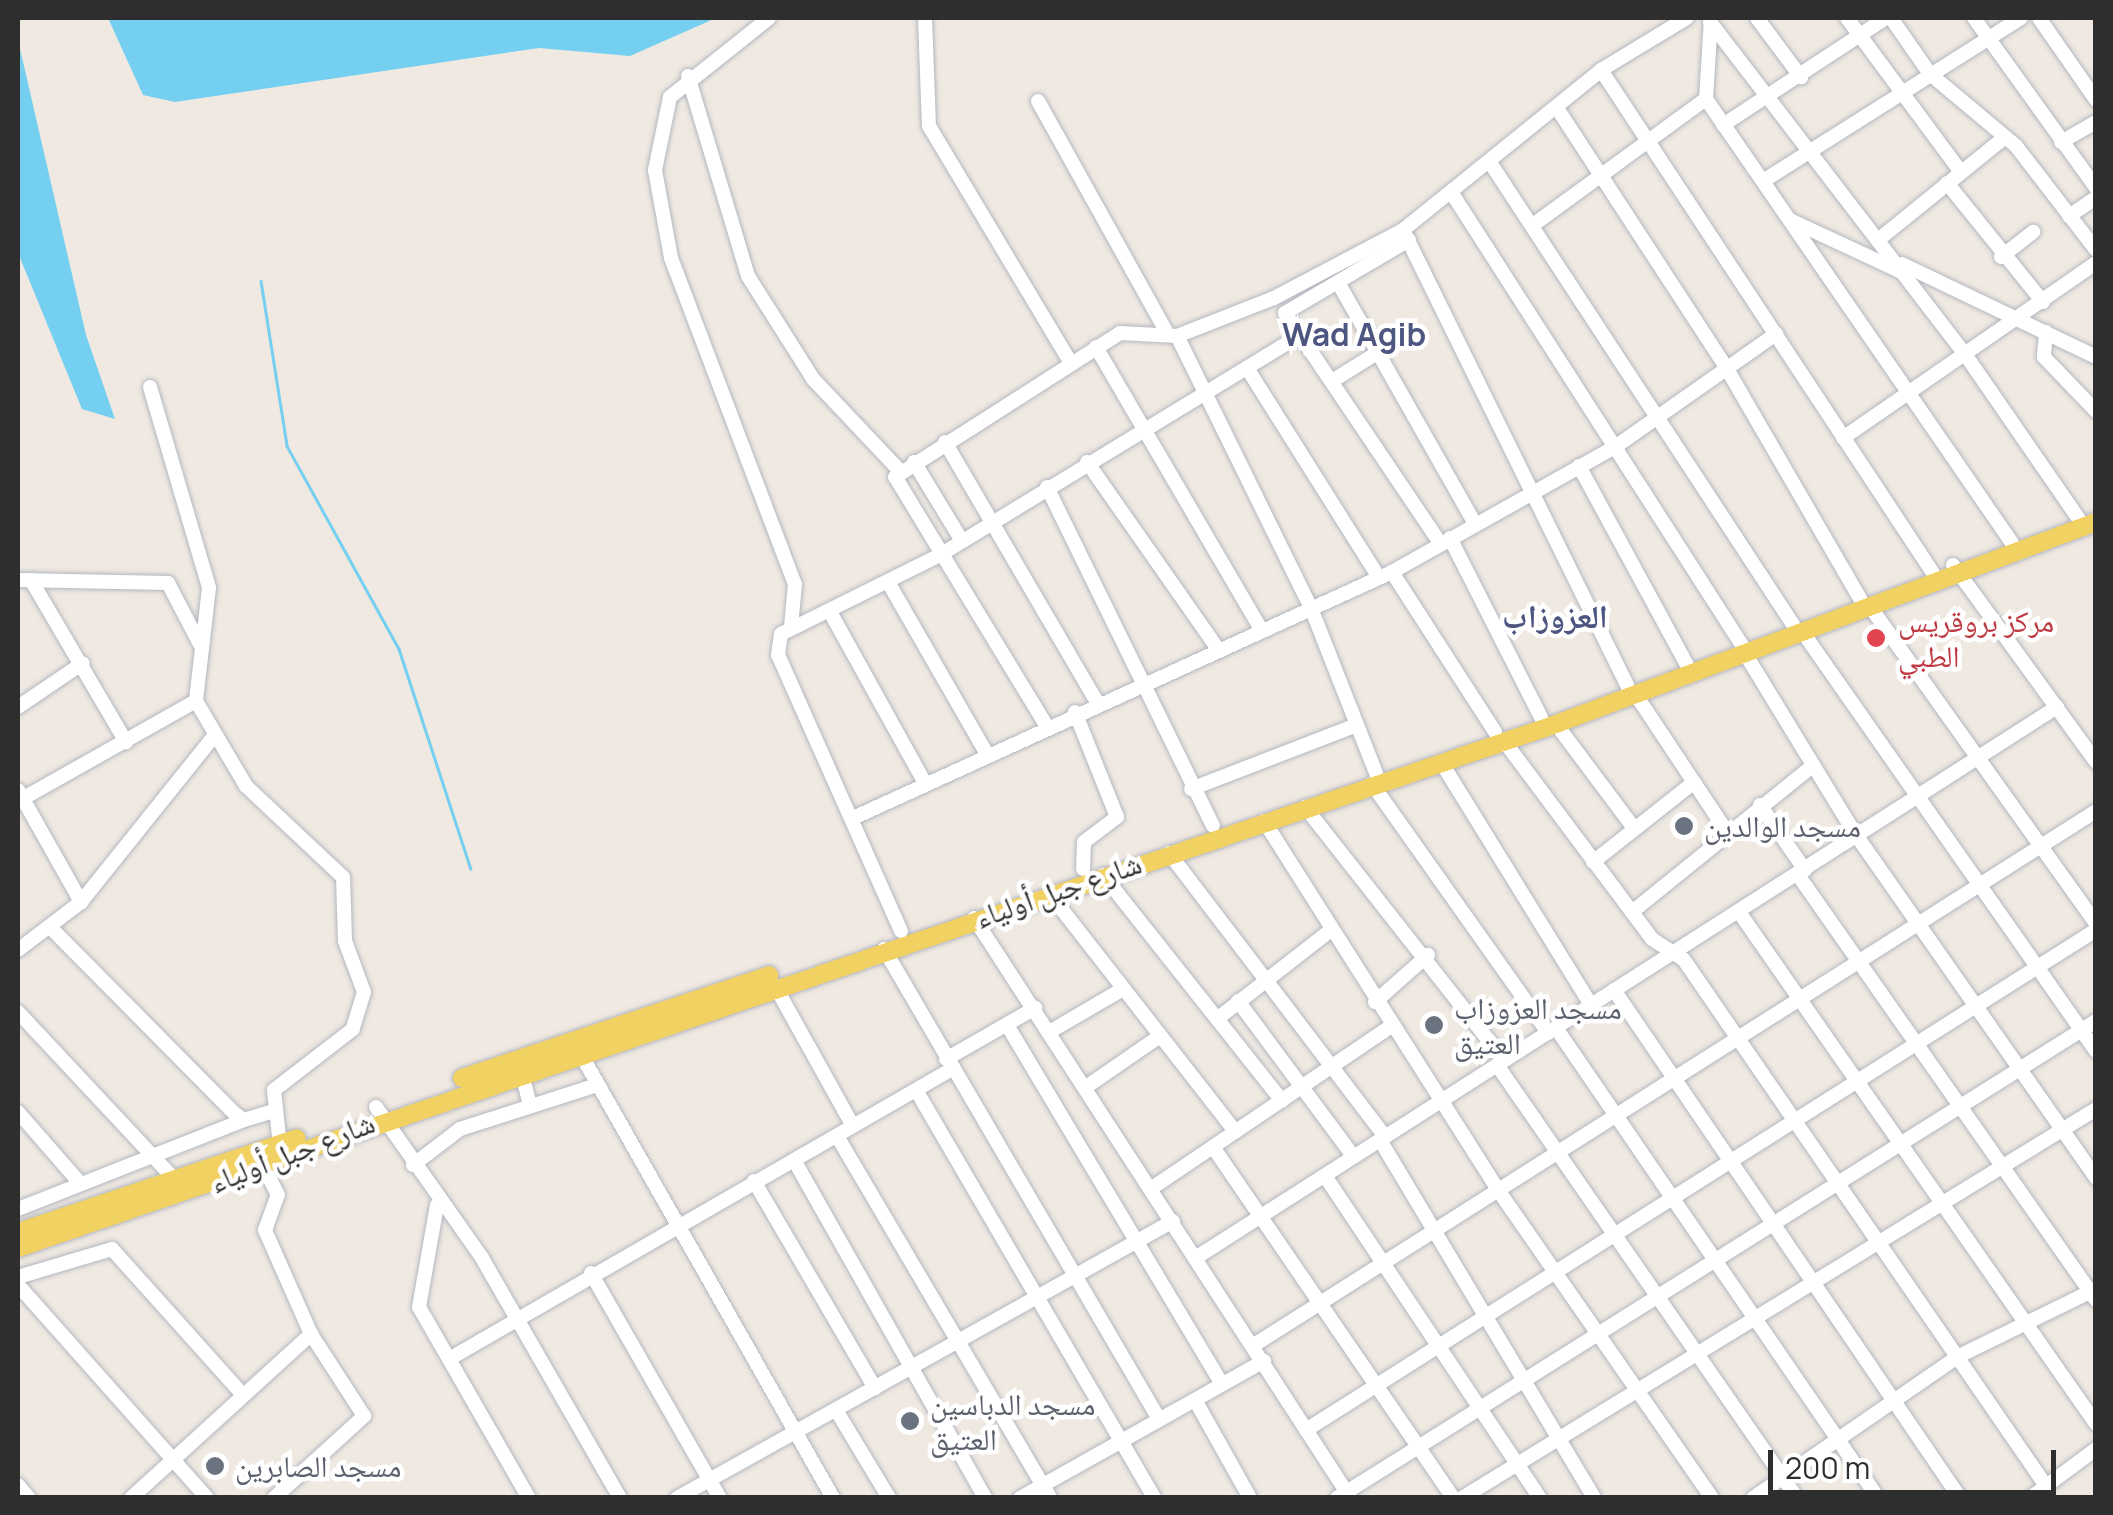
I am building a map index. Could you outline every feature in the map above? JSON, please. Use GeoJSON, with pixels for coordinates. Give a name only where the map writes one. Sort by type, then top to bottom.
{"type":"FeatureCollection","features":[{"type":"Feature","properties":{"kind":"main road","name":"شارع جبل أولياء"},"geometry":{"type":"LineString","coordinates":[[1866,604],[1933,573],[1956,570],[2012,543],[2090,517]]}},
{"type":"Feature","properties":{"kind":"main road","name":"شارع جبل أولياء"},"geometry":{"type":"LineString","coordinates":[[24,1230],[280,1146],[1083,869],[1499,737],[1799,630],[2090,517]]}},
{"type":"Feature","properties":{"kind":"main road","name":"شارع جبل أولياء"},"geometry":{"type":"LineString","coordinates":[[1632,691],[1687,666],[1744,650]]}},
{"type":"Feature","properties":{"kind":"main road","name":"شارع جبل أولياء"},"geometry":{"type":"LineString","coordinates":[[1374,778],[1441,762],[1499,737]]}},
{"type":"Feature","properties":{"kind":"main road","name":"شارع جبل أولياء"},"geometry":{"type":"LineString","coordinates":[[18,1248],[264,1167],[379,1112],[521,1070],[774,986],[1305,807],[1324,795]]}},
{"type":"Feature","properties":{"kind":"street"},"geometry":{"type":"LineString","coordinates":[[769,18],[688,76],[659,119],[657,205],[795,584],[790,626],[778,654],[901,931]]}},
{"type":"Feature","properties":{"kind":"street"},"geometry":{"type":"LineString","coordinates":[[924,18],[929,126],[1070,362]]}},
{"type":"Feature","properties":{"kind":"street"},"geometry":{"type":"LineString","coordinates":[[1298,336],[1287,307],[1340,286],[1601,70],[1687,18]]}},
{"type":"Feature","properties":{"kind":"street"},"geometry":{"type":"LineString","coordinates":[[1758,18],[1801,77]]}},
{"type":"Feature","properties":{"kind":"street"},"geometry":{"type":"LineString","coordinates":[[1847,18],[1899,94],[1961,172]]}},
{"type":"Feature","properties":{"kind":"street"},"geometry":{"type":"LineString","coordinates":[[1724,125],[1888,18],[1930,74],[2004,138],[2096,250]]}},
{"type":"Feature","properties":{"kind":"street"},"geometry":{"type":"LineString","coordinates":[[1974,18],[2096,188]]}},
{"type":"Feature","properties":{"kind":"street"},"geometry":{"type":"LineString","coordinates":[[1762,180],[2021,18]]}},
{"type":"Feature","properties":{"kind":"street"},"geometry":{"type":"LineString","coordinates":[[2039,18],[2096,100]]}},
{"type":"Feature","properties":{"kind":"street"},"geometry":{"type":"LineString","coordinates":[[1710,20],[1706,99],[2012,543]]}},
{"type":"Feature","properties":{"kind":"street"},"geometry":{"type":"LineString","coordinates":[[1710,20],[1803,154],[1878,240],[2090,517]]}},
{"type":"Feature","properties":{"kind":"street"},"geometry":{"type":"LineString","coordinates":[[1601,70],[1652,140],[1933,573]]}},
{"type":"Feature","properties":{"kind":"street"},"geometry":{"type":"LineString","coordinates":[[688,76],[748,276],[813,379],[900,471]]}},
{"type":"Feature","properties":{"kind":"street"},"geometry":{"type":"LineString","coordinates":[[1532,225],[1706,99]]}},
{"type":"Feature","properties":{"kind":"street"},"geometry":{"type":"LineString","coordinates":[[1038,101],[1172,333],[1311,608],[1358,725],[1374,778],[1616,1116],[1878,1498]]}},
{"type":"Feature","properties":{"kind":"street"},"geometry":{"type":"LineString","coordinates":[[1306,1430],[1857,1083],[2096,927],[1866,604],[1728,369],[1557,108]]}},
{"type":"Feature","properties":{"kind":"street"},"geometry":{"type":"LineString","coordinates":[[2061,142],[2096,122]]}},
{"type":"Feature","properties":{"kind":"street"},"geometry":{"type":"LineString","coordinates":[[1878,240],[2004,138]]}},
{"type":"Feature","properties":{"kind":"street"},"geometry":{"type":"LineString","coordinates":[[1491,164],[1662,416],[1799,630],[2096,1051]]}},
{"type":"Feature","properties":{"kind":"street"},"geometry":{"type":"LineString","coordinates":[[1947,184],[2001,257],[2043,302]]}},
{"type":"Feature","properties":{"kind":"street"},"geometry":{"type":"LineString","coordinates":[[1453,195],[1744,650],[1856,835],[2096,1178]]}},
{"type":"Feature","properties":{"kind":"street"},"geometry":{"type":"LineString","coordinates":[[2069,216],[2096,198]]}},
{"type":"Feature","properties":{"kind":"street"},"geometry":{"type":"LineString","coordinates":[[1789,220],[2021,320],[2096,358]]}},
{"type":"Feature","properties":{"kind":"street"},"geometry":{"type":"LineString","coordinates":[[2001,257],[2033,232]]}},
{"type":"Feature","properties":{"kind":"street"},"geometry":{"type":"LineString","coordinates":[[1216,321],[1406,235]]}},
{"type":"Feature","properties":{"kind":"street"},"geometry":{"type":"LineString","coordinates":[[1406,235],[1632,691],[1727,832]]}},
{"type":"Feature","properties":{"kind":"street"},"geometry":{"type":"LineString","coordinates":[[1843,438],[1968,357],[2096,263]]}},
{"type":"Feature","properties":{"kind":"street"},"geometry":{"type":"LineString","coordinates":[[1340,286],[1475,524]]}},
{"type":"Feature","properties":{"kind":"street"},"geometry":{"type":"LineString","coordinates":[[1046,725],[897,484],[900,471],[1120,334],[1172,333],[1216,321],[1271,313],[1298,336],[1446,541],[1548,720],[1633,827]]}},
{"type":"Feature","properties":{"kind":"street"},"geometry":{"type":"LineString","coordinates":[[2046,332],[2044,357],[2096,411]]}},
{"type":"Feature","properties":{"kind":"street"},"geometry":{"type":"LineString","coordinates":[[852,818],[1146,678],[1386,575],[1615,446],[1776,334]]}},
{"type":"Feature","properties":{"kind":"street"},"geometry":{"type":"LineString","coordinates":[[790,626],[940,556],[1143,427],[1203,396],[1298,336]]}},
{"type":"Feature","properties":{"kind":"street"},"geometry":{"type":"LineString","coordinates":[[2081,350],[2096,339]]}},
{"type":"Feature","properties":{"kind":"street"},"geometry":{"type":"LineString","coordinates":[[1096,347],[1262,629]]}},
{"type":"Feature","properties":{"kind":"street"},"geometry":{"type":"LineString","coordinates":[[1332,381],[1377,353]]}},
{"type":"Feature","properties":{"kind":"street"},"geometry":{"type":"LineString","coordinates":[[1247,368],[1499,737],[1592,862],[1632,912],[1675,952],[1738,1036],[2046,1486]]}},
{"type":"Feature","properties":{"kind":"street"},"geometry":{"type":"LineString","coordinates":[[150,387],[206,573],[196,702],[246,786],[338,868],[345,940],[364,992],[352,1029],[279,1082],[273,1111],[280,1146]]}},
{"type":"Feature","properties":{"kind":"street"},"geometry":{"type":"LineString","coordinates":[[945,442],[996,520],[1096,702]]}},
{"type":"Feature","properties":{"kind":"street"},"geometry":{"type":"LineString","coordinates":[[914,462],[962,541]]}},
{"type":"Feature","properties":{"kind":"street"},"geometry":{"type":"LineString","coordinates":[[1087,462],[1217,648]]}},
{"type":"Feature","properties":{"kind":"street"},"geometry":{"type":"LineString","coordinates":[[1579,466],[1687,666]]}},
{"type":"Feature","properties":{"kind":"street"},"geometry":{"type":"LineString","coordinates":[[1047,487],[1146,678],[1191,789],[1213,826]]}},
{"type":"Feature","properties":{"kind":"street"},"geometry":{"type":"LineString","coordinates":[[1956,570],[2096,762]]}},
{"type":"Feature","properties":{"kind":"street"},"geometry":{"type":"LineString","coordinates":[[24,580],[168,583],[201,646]]}},
{"type":"Feature","properties":{"kind":"street"},"geometry":{"type":"LineString","coordinates":[[24,580],[83,663],[126,742]]}},
{"type":"Feature","properties":{"kind":"street"},"geometry":{"type":"LineString","coordinates":[[888,582],[988,756]]}},
{"type":"Feature","properties":{"kind":"street"},"geometry":{"type":"LineString","coordinates":[[829,610],[925,783]]}},
{"type":"Feature","properties":{"kind":"street"},"geometry":{"type":"LineString","coordinates":[[18,707],[83,663]]}},
{"type":"Feature","properties":{"kind":"street"},"geometry":{"type":"LineString","coordinates":[[81,902],[20,795],[196,702]]}},
{"type":"Feature","properties":{"kind":"street"},"geometry":{"type":"LineString","coordinates":[[1196,1257],[2057,707]]}},
{"type":"Feature","properties":{"kind":"street"},"geometry":{"type":"LineString","coordinates":[[1074,712],[1117,818],[1084,842],[1083,869]]}},
{"type":"Feature","properties":{"kind":"street"},"geometry":{"type":"LineString","coordinates":[[1191,789],[1358,725]]}},
{"type":"Feature","properties":{"kind":"street"},"geometry":{"type":"LineString","coordinates":[[19,946],[81,902],[214,736]]}},
{"type":"Feature","properties":{"kind":"street"},"geometry":{"type":"LineString","coordinates":[[1441,762],[1591,1005]]}},
{"type":"Feature","properties":{"kind":"street"},"geometry":{"type":"LineString","coordinates":[[1632,912],[1812,766]]}},
{"type":"Feature","properties":{"kind":"street"},"geometry":{"type":"LineString","coordinates":[[1592,862],[1693,783]]}},
{"type":"Feature","properties":{"kind":"street"},"geometry":{"type":"LineString","coordinates":[[1753,1498],[1960,1356],[2094,1294],[1914,1044],[1760,805]]}},
{"type":"Feature","properties":{"kind":"street"},"geometry":{"type":"LineString","coordinates":[[1305,807],[1428,956],[1654,1296],[1797,1498]]}},
{"type":"Feature","properties":{"kind":"street"},"geometry":{"type":"LineString","coordinates":[[1254,1345],[2096,811]]}},
{"type":"Feature","properties":{"kind":"street"},"geometry":{"type":"LineString","coordinates":[[1264,821],[1390,1027],[1712,1498]]}},
{"type":"Feature","properties":{"kind":"street"},"geometry":{"type":"LineString","coordinates":[[1170,852],[1268,978],[1383,1138],[1520,1379],[1594,1498]]}},
{"type":"Feature","properties":{"kind":"street"},"geometry":{"type":"LineString","coordinates":[[1102,875],[1282,1102]]}},
{"type":"Feature","properties":{"kind":"street"},"geometry":{"type":"LineString","coordinates":[[1049,893],[1236,1132]]}},
{"type":"Feature","properties":{"kind":"street"},"geometry":{"type":"LineString","coordinates":[[1739,912],[2096,1424]]}},
{"type":"Feature","properties":{"kind":"street"},"geometry":{"type":"LineString","coordinates":[[974,918],[1254,1345],[1344,1495],[1480,1404],[2096,1022]]}},
{"type":"Feature","properties":{"kind":"street"},"geometry":{"type":"LineString","coordinates":[[50,927],[244,1120]]}},
{"type":"Feature","properties":{"kind":"street"},"geometry":{"type":"LineString","coordinates":[[1217,1019],[1331,930]]}},
{"type":"Feature","properties":{"kind":"street"},"geometry":{"type":"LineString","coordinates":[[884,949],[1159,1419]]}},
{"type":"Feature","properties":{"kind":"street"},"geometry":{"type":"LineString","coordinates":[[1375,1002],[1428,956]]}},
{"type":"Feature","properties":{"kind":"street"},"geometry":{"type":"LineString","coordinates":[[774,986],[853,1126]]}},
{"type":"Feature","properties":{"kind":"street"},"geometry":{"type":"LineString","coordinates":[[1050,1031],[1123,989]]}},
{"type":"Feature","properties":{"kind":"street"},"geometry":{"type":"LineString","coordinates":[[1614,990],[1818,1280],[1960,1498]]}},
{"type":"Feature","properties":{"kind":"street"},"geometry":{"type":"LineString","coordinates":[[1238,1001],[1354,1157]]}},
{"type":"Feature","properties":{"kind":"street"},"geometry":{"type":"LineString","coordinates":[[449,1360],[671,1224],[916,1090],[1035,1008]]}},
{"type":"Feature","properties":{"kind":"street"},"geometry":{"type":"LineString","coordinates":[[18,1012],[175,1180]]}},
{"type":"Feature","properties":{"kind":"street"},"geometry":{"type":"LineString","coordinates":[[1008,1024],[1222,1384]]}},
{"type":"Feature","properties":{"kind":"street"},"geometry":{"type":"LineString","coordinates":[[1152,1188],[1390,1027]]}},
{"type":"Feature","properties":{"kind":"street"},"geometry":{"type":"LineString","coordinates":[[1086,1087],[1160,1036]]}},
{"type":"Feature","properties":{"kind":"street"},"geometry":{"type":"LineString","coordinates":[[579,1051],[671,1224],[833,1498]]}},
{"type":"Feature","properties":{"kind":"street"},"geometry":{"type":"LineString","coordinates":[[521,1070],[530,1105]]}},
{"type":"Feature","properties":{"kind":"street"},"geometry":{"type":"LineString","coordinates":[[412,1164],[460,1129],[597,1085]]}},
{"type":"Feature","properties":{"kind":"street"},"geometry":{"type":"LineString","coordinates":[[916,1090],[1154,1498]]}},
{"type":"Feature","properties":{"kind":"street"},"geometry":{"type":"LineString","coordinates":[[1462,1498],[2096,1109]]}},
{"type":"Feature","properties":{"kind":"street"},"geometry":{"type":"LineString","coordinates":[[24,1230],[18,1208],[273,1111]]}},
{"type":"Feature","properties":{"kind":"street"},"geometry":{"type":"LineString","coordinates":[[18,1112],[80,1183]]}},
{"type":"Feature","properties":{"kind":"street"},"geometry":{"type":"LineString","coordinates":[[379,1112],[437,1205],[516,1316],[620,1498]]}},
{"type":"Feature","properties":{"kind":"street"},"geometry":{"type":"LineString","coordinates":[[837,1136],[1047,1491]]}},
{"type":"Feature","properties":{"kind":"street"},"geometry":{"type":"LineString","coordinates":[[1213,1147],[1322,1300],[1453,1498]]}},
{"type":"Feature","properties":{"kind":"street"},"geometry":{"type":"LineString","coordinates":[[794,1160],[914,1366],[985,1498]]}},
{"type":"Feature","properties":{"kind":"street"},"geometry":{"type":"LineString","coordinates":[[264,1167],[278,1195],[264,1230],[311,1334],[364,1416],[274,1498]]}},
{"type":"Feature","properties":{"kind":"street"},"geometry":{"type":"LineString","coordinates":[[1325,1176],[1540,1498]]}},
{"type":"Feature","properties":{"kind":"street"},"geometry":{"type":"LineString","coordinates":[[754,1182],[875,1388]]}},
{"type":"Feature","properties":{"kind":"street"},"geometry":{"type":"LineString","coordinates":[[437,1205],[417,1300],[529,1498]]}},
{"type":"Feature","properties":{"kind":"street"},"geometry":{"type":"LineString","coordinates":[[677,1498],[1173,1221]]}},
{"type":"Feature","properties":{"kind":"street"},"geometry":{"type":"LineString","coordinates":[[18,1277],[112,1249],[243,1396]]}},
{"type":"Feature","properties":{"kind":"street"},"geometry":{"type":"LineString","coordinates":[[591,1272],[720,1498]]}},
{"type":"Feature","properties":{"kind":"street"},"geometry":{"type":"LineString","coordinates":[[18,1285],[208,1498]]}},
{"type":"Feature","properties":{"kind":"street"},"geometry":{"type":"LineString","coordinates":[[131,1498],[311,1334]]}},
{"type":"Feature","properties":{"kind":"street"},"geometry":{"type":"LineString","coordinates":[[1020,1498],[1047,1491],[1122,1440],[1264,1361]]}},
{"type":"Feature","properties":{"kind":"street"},"geometry":{"type":"LineString","coordinates":[[1195,1400],[1250,1498]]}},
{"type":"Feature","properties":{"kind":"street"},"geometry":{"type":"LineString","coordinates":[[836,1410],[889,1498]]}},
{"type":"Feature","properties":{"kind":"street"},"geometry":{"type":"LineString","coordinates":[[2030,1498],[2096,1449]]}},
{"type":"Feature","properties":{"kind":"street"},"geometry":{"type":"LineString","coordinates":[[18,1485],[29,1498]]}},
{"type":"Feature","properties":{"kind":"water"},"geometry":{"type":"Polygon","coordinates":[[[108,18],[716,18],[630,56],[539,48],[175,102],[143,95],[108,18]]]}},
{"type":"Feature","properties":{"kind":"water"},"geometry":{"type":"Polygon","coordinates":[[[18,40],[86,335],[115,419],[82,409],[18,253],[18,40]]]}},
{"type":"Feature","properties":{"kind":"waterway"},"geometry":{"type":"LineString","coordinates":[[261,281],[287,446],[399,649],[471,869]]}},
{"type":"Feature","properties":{"kind":"place","name":"مركز بروقريس الطبي"},"geometry":{"type":"Point","coordinates":[1876,638]}},
{"type":"Feature","properties":{"kind":"place","name":"مسجد الوالدين"},"geometry":{"type":"Point","coordinates":[1684,826]}},
{"type":"Feature","properties":{"kind":"place","name":"مسجد العزوزاب العتيق"},"geometry":{"type":"Point","coordinates":[1434,1025]}},
{"type":"Feature","properties":{"kind":"place","name":"مسجد الدباسين العتيق"},"geometry":{"type":"Point","coordinates":[910,1421]}},
{"type":"Feature","properties":{"kind":"place","name":"مسجد الصابرين"},"geometry":{"type":"Point","coordinates":[215,1466]}},
{"type":"Feature","properties":{"kind":"district","name":"Wad Agib"},"geometry":{"type":"Point","coordinates":[1354,334]}},
{"type":"Feature","properties":{"kind":"district","name":"العزوزاب"},"geometry":{"type":"Point","coordinates":[1555,616]}}]}
